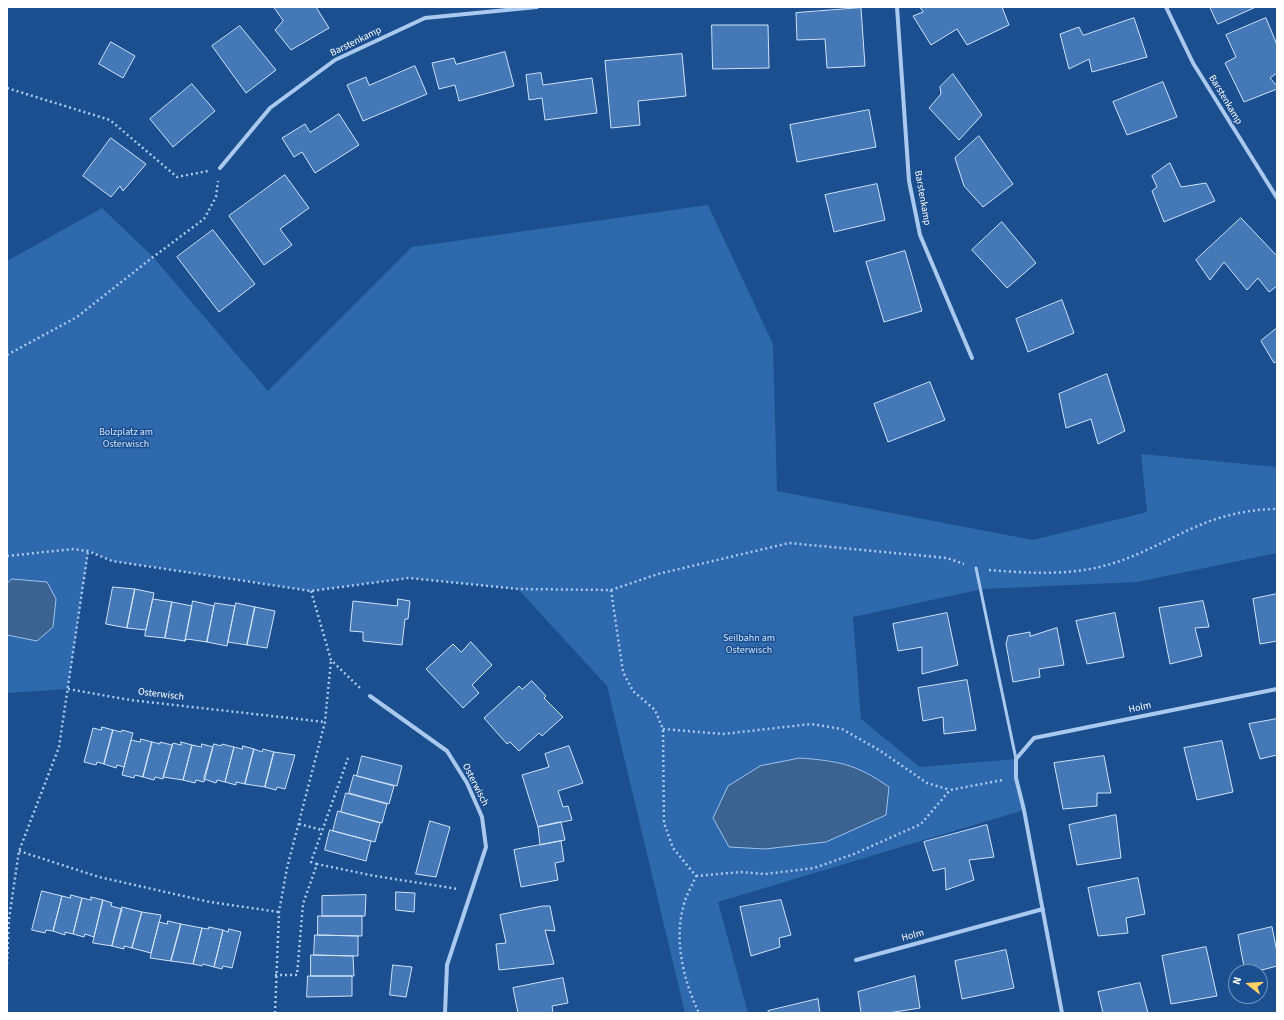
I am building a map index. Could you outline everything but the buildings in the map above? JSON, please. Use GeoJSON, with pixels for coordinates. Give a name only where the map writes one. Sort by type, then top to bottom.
{"type":"FeatureCollection","features":[{"type":"Feature","properties":{"kind":"street","name":"Barstenkamp"},"geometry":{"type":"LineString","coordinates":[[220,168],[270,108],[335,60],[425,18],[537,7]]}},
{"type":"Feature","properties":{"kind":"street","name":"Barstenkamp"},"geometry":{"type":"LineString","coordinates":[[897,7],[910,188],[920,235],[972,358]]}},
{"type":"Feature","properties":{"kind":"street","name":"Barstenkamp"},"geometry":{"type":"LineString","coordinates":[[1166,7],[1193,63],[1277,198]]}},
{"type":"Feature","properties":{"kind":"street","name":"Holm"},"geometry":{"type":"LineString","coordinates":[[1016,759],[1034,738],[1277,689]]}},
{"type":"Feature","properties":{"kind":"street","name":"Osterwisch"},"geometry":{"type":"LineString","coordinates":[[370,696],[447,751],[467,783],[482,817],[486,847],[470,891],[447,965],[445,1013]]}},
{"type":"Feature","properties":{"kind":"street"},"geometry":{"type":"LineString","coordinates":[[1016,759],[1016,778],[1024,810],[1062,1013]]}},
{"type":"Feature","properties":{"kind":"street","name":"Holm"},"geometry":{"type":"LineString","coordinates":[[856,960],[1043,909]]}},
{"type":"Feature","properties":{"kind":"lane"},"geometry":{"type":"LineString","coordinates":[[976,568],[1016,759]]}},
{"type":"Feature","properties":{"kind":"path"},"geometry":{"type":"LineString","coordinates":[[7,88],[110,120],[177,177],[220,168],[216,197],[204,219],[77,317],[7,355]]}},
{"type":"Feature","properties":{"kind":"path"},"geometry":{"type":"LineString","coordinates":[[7,556],[73,549],[88,551],[112,561],[311,591],[409,578],[518,589],[611,590],[658,574],[789,543],[947,558],[976,568],[1030,573],[1069,571],[1107,565],[1144,551],[1201,524],[1257,509],[1277,509]]}},
{"type":"Feature","properties":{"kind":"path"},"geometry":{"type":"LineString","coordinates":[[7,964],[9,919],[20,851],[59,747],[88,551]]}},
{"type":"Feature","properties":{"kind":"path"},"geometry":{"type":"LineString","coordinates":[[611,590],[623,672],[633,690],[655,710],[664,729],[664,823],[673,848],[696,876]]}},
{"type":"Feature","properties":{"kind":"path"},"geometry":{"type":"LineString","coordinates":[[275,1013],[275,976],[280,912],[287,868],[325,722],[331,660],[311,591]]}},
{"type":"Feature","properties":{"kind":"path"},"geometry":{"type":"LineString","coordinates":[[331,660],[370,696]]}},
{"type":"Feature","properties":{"kind":"path","name":"Osterwisch"},"geometry":{"type":"LineString","coordinates":[[68,689],[130,700],[325,722]]}},
{"type":"Feature","properties":{"kind":"path"},"geometry":{"type":"LineString","coordinates":[[664,729],[723,734],[811,724],[842,729],[879,750],[927,783],[950,790],[1016,778]]}},
{"type":"Feature","properties":{"kind":"path"},"geometry":{"type":"LineString","coordinates":[[348,758],[311,862],[375,876],[470,891]]}},
{"type":"Feature","properties":{"kind":"path"},"geometry":{"type":"LineString","coordinates":[[696,876],[741,872],[765,874],[814,868],[848,857],[921,824],[950,790]]}},
{"type":"Feature","properties":{"kind":"path"},"geometry":{"type":"LineString","coordinates":[[299,824],[322,830]]}},
{"type":"Feature","properties":{"kind":"path"},"geometry":{"type":"LineString","coordinates":[[20,851],[99,876],[210,902],[280,912]]}},
{"type":"Feature","properties":{"kind":"path"},"geometry":{"type":"LineString","coordinates":[[275,976],[297,975],[303,904],[317,864]]}},
{"type":"Feature","properties":{"kind":"path"},"geometry":{"type":"LineString","coordinates":[[696,876],[683,907],[678,942],[693,1002],[699,1013]]}},
{"type":"Feature","properties":{"kind":"green space"},"geometry":{"type":"Polygon","coordinates":[[[708,205],[773,344],[777,491],[1033,540],[1147,512],[1141,454],[1277,467],[1277,553],[1137,582],[983,589],[853,617],[861,719],[920,767],[1016,759],[1016,778],[1024,810],[718,902],[748,1013],[685,1013],[607,686],[518,589],[409,578],[311,591],[112,561],[89,551],[68,689],[7,693],[7,635],[37,641],[12,579],[7,584],[7,261],[102,208],[153,257],[268,391],[412,247],[708,205]],[[800,758],[760,766],[839,761],[800,758]]]}},
{"type":"Feature","properties":{"kind":"shaded area"},"geometry":{"type":"Polygon","coordinates":[[[12,579],[47,582],[56,599],[53,627],[37,641],[7,635],[7,584],[12,579]]]}},
{"type":"Feature","properties":{"kind":"shaded area"},"geometry":{"type":"Polygon","coordinates":[[[800,758],[837,762],[867,773],[877,779],[889,787],[886,815],[826,842],[765,849],[729,847],[713,818],[728,786],[760,766],[800,758]]]}},
{"type":"Feature","properties":{"kind":"park label","name":"Bolzplatz am Osterwisch"},"geometry":{"type":"Point","coordinates":[126,438]}},
{"type":"Feature","properties":{"kind":"park label","name":"Seilbahn am Osterwisch"},"geometry":{"type":"Point","coordinates":[749,644]}}]}
